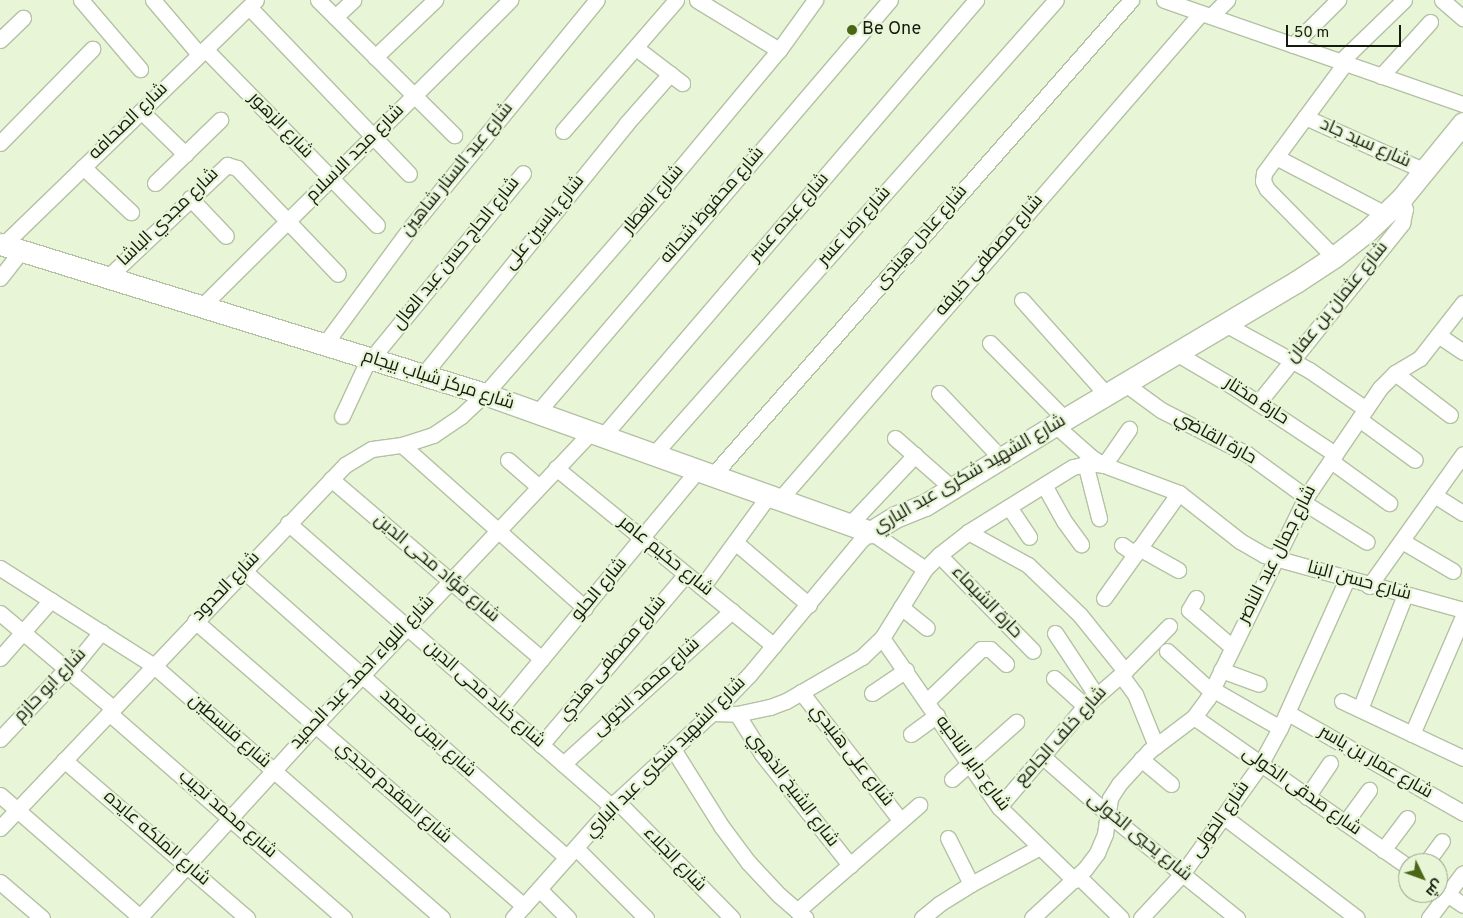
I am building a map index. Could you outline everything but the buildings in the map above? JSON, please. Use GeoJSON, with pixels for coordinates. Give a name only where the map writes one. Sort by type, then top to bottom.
{"type":"FeatureCollection","features":[{"type":"Feature","properties":{"kind":"main road","name":"شارع الشهيد شكرى عبد الباري"},"geometry":{"type":"LineString","coordinates":[[871,532],[952,488],[1334,257],[1402,199],[1463,123]]}},
{"type":"Feature","properties":{"kind":"main road","name":"شارع مركز شباب بيجام"},"geometry":{"type":"LineString","coordinates":[[8,246],[486,394],[871,532]]}},
{"type":"Feature","properties":{"kind":"street"},"geometry":{"type":"LineString","coordinates":[[80,0],[140,69]]}},
{"type":"Feature","properties":{"kind":"street","name":"شارع الزهور"},"geometry":{"type":"LineString","coordinates":[[153,0],[202,52],[377,225]]}},
{"type":"Feature","properties":{"kind":"street"},"geometry":{"type":"LineString","coordinates":[[318,0],[454,136]]}},
{"type":"Feature","properties":{"kind":"street"},"geometry":{"type":"LineString","coordinates":[[335,17],[353,0]]}},
{"type":"Feature","properties":{"kind":"street"},"geometry":{"type":"LineString","coordinates":[[376,57],[435,0]]}},
{"type":"Feature","properties":{"kind":"street","name":"شارع عبد الستار شاهين"},"geometry":{"type":"LineString","coordinates":[[324,345],[410,227],[597,0]]}},
{"type":"Feature","properties":{"kind":"street"},"geometry":{"type":"LineString","coordinates":[[564,131],[676,0]]}},
{"type":"Feature","properties":{"kind":"street"},"geometry":{"type":"LineString","coordinates":[[697,0],[779,50]]}},
{"type":"Feature","properties":{"kind":"street","name":"شارع العطار"},"geometry":{"type":"LineString","coordinates":[[486,394],[658,195],[779,50],[815,0]]}},
{"type":"Feature","properties":{"kind":"street","name":"شارع محفوظ شحاته"},"geometry":{"type":"LineString","coordinates":[[537,412],[890,0]]}},
{"type":"Feature","properties":{"kind":"street","name":"شارع عبده عسر"},"geometry":{"type":"LineString","coordinates":[[597,434],[976,0]]}},
{"type":"Feature","properties":{"kind":"street","name":"شارع رضا عسر"},"geometry":{"type":"LineString","coordinates":[[654,454],[1056,0]]}},
{"type":"Feature","properties":{"kind":"street","name":"شارع عادل هيندى"},"geometry":{"type":"LineString","coordinates":[[706,473],[1131,0]]}},
{"type":"Feature","properties":{"kind":"street"},"geometry":{"type":"LineString","coordinates":[[1164,0],[1463,104]]}},
{"type":"Feature","properties":{"kind":"street","name":"شارع مصطفى خليفه"},"geometry":{"type":"LineString","coordinates":[[702,587],[735,542],[1206,15],[1227,0]]}},
{"type":"Feature","properties":{"kind":"street"},"geometry":{"type":"LineString","coordinates":[[1293,45],[1338,0]]}},
{"type":"Feature","properties":{"kind":"street"},"geometry":{"type":"LineString","coordinates":[[1334,257],[1264,186],[1264,173],[1342,62],[1404,0]]}},
{"type":"Feature","properties":{"kind":"street"},"geometry":{"type":"LineString","coordinates":[[1442,0],[1463,18]]}},
{"type":"Feature","properties":{"kind":"street","name":"شارع مجد الاسلام"},"geometry":{"type":"LineString","coordinates":[[201,307],[374,137],[506,1]]}},
{"type":"Feature","properties":{"kind":"street"},"geometry":{"type":"LineString","coordinates":[[246,4],[409,174]]}},
{"type":"Feature","properties":{"kind":"street","name":"شارع الصحافه"},"geometry":{"type":"LineString","coordinates":[[0,278],[8,246],[83,167],[202,52],[246,4]]}},
{"type":"Feature","properties":{"kind":"street"},"geometry":{"type":"LineString","coordinates":[[0,40],[22,18]]}},
{"type":"Feature","properties":{"kind":"street"},"geometry":{"type":"LineString","coordinates":[[1381,76],[1430,22]]}},
{"type":"Feature","properties":{"kind":"street","name":"شارع ياسين على"},"geometry":{"type":"LineString","coordinates":[[423,375],[626,124],[676,78],[636,48]]}},
{"type":"Feature","properties":{"kind":"street"},"geometry":{"type":"LineString","coordinates":[[0,143],[92,49]]}},
{"type":"Feature","properties":{"kind":"street"},"geometry":{"type":"LineString","coordinates":[[141,111],[185,154]]}},
{"type":"Feature","properties":{"kind":"street","name":"شارع سيد جاد"},"geometry":{"type":"LineString","coordinates":[[1305,117],[1425,171]]}},
{"type":"Feature","properties":{"kind":"street"},"geometry":{"type":"LineString","coordinates":[[155,183],[220,120]]}},
{"type":"Feature","properties":{"kind":"street"},"geometry":{"type":"LineString","coordinates":[[1276,157],[1385,214]]}},
{"type":"Feature","properties":{"kind":"street","name":"شارع مجدي الباشا"},"geometry":{"type":"LineString","coordinates":[[107,278],[224,166],[231,165],[237,168],[338,274]]}},
{"type":"Feature","properties":{"kind":"street"},"geometry":{"type":"LineString","coordinates":[[83,167],[131,212]]}},
{"type":"Feature","properties":{"kind":"street","name":"شارع الحاج حسن عبد العال"},"geometry":{"type":"LineString","coordinates":[[342,416],[370,359],[523,173]]}},
{"type":"Feature","properties":{"kind":"street"},"geometry":{"type":"LineString","coordinates":[[190,198],[226,236]]}},
{"type":"Feature","properties":{"kind":"street","name":"شارع عثمان بن عفان"},"geometry":{"type":"LineString","coordinates":[[1258,403],[1402,223],[1405,209],[1402,199]]}},
{"type":"Feature","properties":{"kind":"street"},"geometry":{"type":"LineString","coordinates":[[1022,300],[1106,394]]}},
{"type":"Feature","properties":{"kind":"street","name":"شارع جمال عبد الناصر"},"geometry":{"type":"LineString","coordinates":[[1032,918],[1076,878],[1097,853],[1105,834],[1114,791],[1141,759],[1194,717],[1212,690],[1304,499],[1384,382],[1420,358],[1463,303]]}},
{"type":"Feature","properties":{"kind":"street"},"geometry":{"type":"LineString","coordinates":[[1226,324],[1318,376],[1415,460]]}},
{"type":"Feature","properties":{"kind":"street"},"geometry":{"type":"LineString","coordinates":[[1438,335],[1463,352]]}},
{"type":"Feature","properties":{"kind":"street","name":"شارع حسن البنا"},"geometry":{"type":"LineString","coordinates":[[990,343],[1060,422],[1078,448],[1104,465],[1179,493],[1240,541],[1275,559],[1463,611]]}},
{"type":"Feature","properties":{"kind":"street","name":"حارة مختار"},"geometry":{"type":"LineString","coordinates":[[1176,353],[1258,403],[1333,457],[1389,503]]}},
{"type":"Feature","properties":{"kind":"street"},"geometry":{"type":"LineString","coordinates":[[1395,373],[1450,415]]}},
{"type":"Feature","properties":{"kind":"street","name":"حارة القاضي"},"geometry":{"type":"LineString","coordinates":[[1124,383],[1161,410],[1248,454],[1304,499],[1367,542]]}},
{"type":"Feature","properties":{"kind":"street"},"geometry":{"type":"LineString","coordinates":[[939,393],[1001,458]]}},
{"type":"Feature","properties":{"kind":"street","name":"شارع الحدود"},"geometry":{"type":"LineString","coordinates":[[0,828],[330,479],[357,456],[372,449],[402,445],[433,435],[486,394]]}},
{"type":"Feature","properties":{"kind":"street"},"geometry":{"type":"LineString","coordinates":[[712,713],[737,714],[770,707],[801,692],[862,657],[882,638],[925,569],[939,555],[968,532],[1073,467],[1085,463],[1104,465],[1129,429]]}},
{"type":"Feature","properties":{"kind":"street","name":"شارع اللواء احمد عبد الحميد"},"geometry":{"type":"LineString","coordinates":[[140,918],[315,724],[450,580],[556,468],[597,434]]}},
{"type":"Feature","properties":{"kind":"street"},"geometry":{"type":"LineString","coordinates":[[895,438],[952,488]]}},
{"type":"Feature","properties":{"kind":"street"},"geometry":{"type":"LineString","coordinates":[[402,445],[585,608]]}},
{"type":"Feature","properties":{"kind":"street"},"geometry":{"type":"LineString","coordinates":[[1369,586],[1463,454]]}},
{"type":"Feature","properties":{"kind":"street"},"geometry":{"type":"LineString","coordinates":[[850,524],[915,455]]}},
{"type":"Feature","properties":{"kind":"street"},"geometry":{"type":"LineString","coordinates":[[508,460],[538,487]]}},
{"type":"Feature","properties":{"kind":"street"},"geometry":{"type":"LineString","coordinates":[[1085,463],[1098,518]]}},
{"type":"Feature","properties":{"kind":"street","name":"شارع حكيم عامر"},"geometry":{"type":"LineString","coordinates":[[556,468],[774,646]]}},
{"type":"Feature","properties":{"kind":"street","name":"شارع الحلو"},"geometry":{"type":"LineString","coordinates":[[500,709],[643,539],[706,473]]}},
{"type":"Feature","properties":{"kind":"street","name":"شارع فؤاد محى الدين"},"geometry":{"type":"LineString","coordinates":[[330,479],[542,659]]}},
{"type":"Feature","properties":{"kind":"street"},"geometry":{"type":"LineString","coordinates":[[1044,485],[1064,521],[1081,544]]}},
{"type":"Feature","properties":{"kind":"street"},"geometry":{"type":"LineString","coordinates":[[1104,598],[1179,493]]}},
{"type":"Feature","properties":{"kind":"street"},"geometry":{"type":"LineString","coordinates":[[1434,495],[1463,513]]}},
{"type":"Feature","properties":{"kind":"street"},"geometry":{"type":"LineString","coordinates":[[1009,507],[1028,537]]}},
{"type":"Feature","properties":{"kind":"street","name":"شارع خالد محى الدين"},"geometry":{"type":"LineString","coordinates":[[288,524],[563,764],[614,804]]}},
{"type":"Feature","properties":{"kind":"street"},"geometry":{"type":"LineString","coordinates":[[871,532],[925,569]]}},
{"type":"Feature","properties":{"kind":"street","name":"شارع الشهيد شكرى عبد الباري"},"geometry":{"type":"LineString","coordinates":[[513,918],[614,804],[712,713],[774,646],[809,605],[853,548],[871,532]]}},
{"type":"Feature","properties":{"kind":"street"},"geometry":{"type":"LineString","coordinates":[[968,532],[1028,565],[1080,615],[1123,673],[1135,694],[1156,746]]}},
{"type":"Feature","properties":{"kind":"street"},"geometry":{"type":"LineString","coordinates":[[1402,540],[1453,571]]}},
{"type":"Feature","properties":{"kind":"street"},"geometry":{"type":"LineString","coordinates":[[735,542],[809,605]]}},
{"type":"Feature","properties":{"kind":"street"},"geometry":{"type":"LineString","coordinates":[[1122,545],[1178,570]]}},
{"type":"Feature","properties":{"kind":"street","name":"حارة الشيماء"},"geometry":{"type":"LineString","coordinates":[[939,555],[1033,651]]}},
{"type":"Feature","properties":{"kind":"street","name":"شارع فلسطين"},"geometry":{"type":"LineString","coordinates":[[0,568],[153,665],[442,918]]}},
{"type":"Feature","properties":{"kind":"street","name":"شارع ايمن محمد"},"geometry":{"type":"LineString","coordinates":[[243,570],[361,675],[646,918]]}},
{"type":"Feature","properties":{"kind":"street","name":"شارع مصطفى هندي"},"geometry":{"type":"LineString","coordinates":[[541,745],[686,574]]}},
{"type":"Feature","properties":{"kind":"street","name":"شارع الخولى"},"geometry":{"type":"LineString","coordinates":[[1141,918],[1182,874],[1260,765],[1288,713],[1347,580]]}},
{"type":"Feature","properties":{"kind":"street"},"geometry":{"type":"LineString","coordinates":[[1360,709],[1405,595]]}},
{"type":"Feature","properties":{"kind":"street"},"geometry":{"type":"LineString","coordinates":[[1196,598],[1188,607],[1189,610],[1232,647]]}},
{"type":"Feature","properties":{"kind":"street"},"geometry":{"type":"LineString","coordinates":[[0,658],[24,633],[51,600]]}},
{"type":"Feature","properties":{"kind":"street"},"geometry":{"type":"LineString","coordinates":[[901,607],[927,628]]}},
{"type":"Feature","properties":{"kind":"street","name":"شارع محمد الخولى"},"geometry":{"type":"LineString","coordinates":[[563,764],[732,611]]}},
{"type":"Feature","properties":{"kind":"street"},"geometry":{"type":"LineString","coordinates":[[1412,734],[1463,611]]}},
{"type":"Feature","properties":{"kind":"street","name":"شارع محمد نجيب"},"geometry":{"type":"LineString","coordinates":[[0,613],[67,669],[344,918]]}},
{"type":"Feature","properties":{"kind":"street","name":"شارع المقدم مجدي"},"geometry":{"type":"LineString","coordinates":[[195,620],[524,906]]}},
{"type":"Feature","properties":{"kind":"street","name":"شارع خلف الجامع"},"geometry":{"type":"LineString","coordinates":[[999,807],[1085,706],[1123,673],[1169,626]]}},
{"type":"Feature","properties":{"kind":"street","name":"شارع ابو حازم"},"geometry":{"type":"LineString","coordinates":[[0,739],[67,669],[71,669],[102,632]]}},
{"type":"Feature","properties":{"kind":"street"},"geometry":{"type":"LineString","coordinates":[[1055,633],[1096,695]]}},
{"type":"Feature","properties":{"kind":"street","name":"شارع داير الناحيه"},"geometry":{"type":"LineString","coordinates":[[882,638],[906,670],[999,807],[1040,847],[1121,918]]}},
{"type":"Feature","properties":{"kind":"street"},"geometry":{"type":"LineString","coordinates":[[927,701],[981,649],[990,649],[1006,664]]}},
{"type":"Feature","properties":{"kind":"street"},"geometry":{"type":"LineString","coordinates":[[1167,651],[1212,690],[1280,728]]}},
{"type":"Feature","properties":{"kind":"street"},"geometry":{"type":"LineString","coordinates":[[872,693],[906,670]]}},
{"type":"Feature","properties":{"kind":"street"},"geometry":{"type":"LineString","coordinates":[[1221,670],[1259,684]]}},
{"type":"Feature","properties":{"kind":"street"},"geometry":{"type":"LineString","coordinates":[[1054,678],[1085,706]]}},
{"type":"Feature","properties":{"kind":"street","name":"شارع على هنيدي"},"geometry":{"type":"LineString","coordinates":[[801,692],[902,821]]}},
{"type":"Feature","properties":{"kind":"street"},"geometry":{"type":"LineString","coordinates":[[1342,701],[1463,758]]}},
{"type":"Feature","properties":{"kind":"street","name":"شارع عمار بن ياسر"},"geometry":{"type":"LineString","coordinates":[[1288,713],[1463,813]]}},
{"type":"Feature","properties":{"kind":"street","name":"شارع الشيخ الذهبي"},"geometry":{"type":"LineString","coordinates":[[737,714],[762,754],[850,865]]}},
{"type":"Feature","properties":{"kind":"street"},"geometry":{"type":"LineString","coordinates":[[911,734],[937,716]]}},
{"type":"Feature","properties":{"kind":"street","name":"شارع صدقى الخولى"},"geometry":{"type":"LineString","coordinates":[[1194,717],[1398,860]]}},
{"type":"Feature","properties":{"kind":"street"},"geometry":{"type":"LineString","coordinates":[[952,778],[1016,722]]}},
{"type":"Feature","properties":{"kind":"street"},"geometry":{"type":"LineString","coordinates":[[673,749],[722,827],[748,862],[779,896],[801,914],[850,865],[920,805]]}},
{"type":"Feature","properties":{"kind":"street","name":"شارع يحيي الخولى"},"geometry":{"type":"LineString","coordinates":[[1042,756],[1108,814],[1231,916]]}},
{"type":"Feature","properties":{"kind":"street"},"geometry":{"type":"LineString","coordinates":[[1141,759],[1171,784]]}},
{"type":"Feature","properties":{"kind":"street","name":"شارع الملكه عايده"},"geometry":{"type":"LineString","coordinates":[[64,760],[247,918]]}},
{"type":"Feature","properties":{"kind":"street"},"geometry":{"type":"LineString","coordinates":[[1307,797],[1330,763]]}},
{"type":"Feature","properties":{"kind":"street"},"geometry":{"type":"LineString","coordinates":[[1345,823],[1368,790]]}},
{"type":"Feature","properties":{"kind":"street"},"geometry":{"type":"LineString","coordinates":[[0,794],[140,918]]}},
{"type":"Feature","properties":{"kind":"street","name":"شارع الجلاء"},"geometry":{"type":"LineString","coordinates":[[614,804],[732,918]]}},
{"type":"Feature","properties":{"kind":"street"},"geometry":{"type":"LineString","coordinates":[[1223,816],[1357,918]]}},
{"type":"Feature","properties":{"kind":"street"},"geometry":{"type":"LineString","coordinates":[[1383,850],[1407,818]]}},
{"type":"Feature","properties":{"kind":"street"},"geometry":{"type":"LineString","coordinates":[[948,838],[971,884]]}},
{"type":"Feature","properties":{"kind":"street"},"geometry":{"type":"LineString","coordinates":[[1433,853],[1442,841]]}},
{"type":"Feature","properties":{"kind":"street"},"geometry":{"type":"LineString","coordinates":[[922,918],[939,904],[971,884],[1040,847]]}},
{"type":"Feature","properties":{"kind":"street"},"geometry":{"type":"LineString","coordinates":[[1448,886],[1463,873]]}},
{"type":"Feature","properties":{"kind":"street"},"geometry":{"type":"LineString","coordinates":[[0,882],[42,918]]}},
{"type":"Feature","properties":{"kind":"street"},"geometry":{"type":"LineString","coordinates":[[539,889],[568,918]]}},
{"type":"Feature","properties":{"kind":"street"},"geometry":{"type":"LineString","coordinates":[[1448,895],[1463,905]]}},
{"type":"Feature","properties":{"kind":"street"},"geometry":{"type":"LineString","coordinates":[[1429,918],[1436,903]]}},
{"type":"Feature","properties":{"kind":"place","name":"Be One"},"geometry":{"type":"Point","coordinates":[852,30]}}]}
